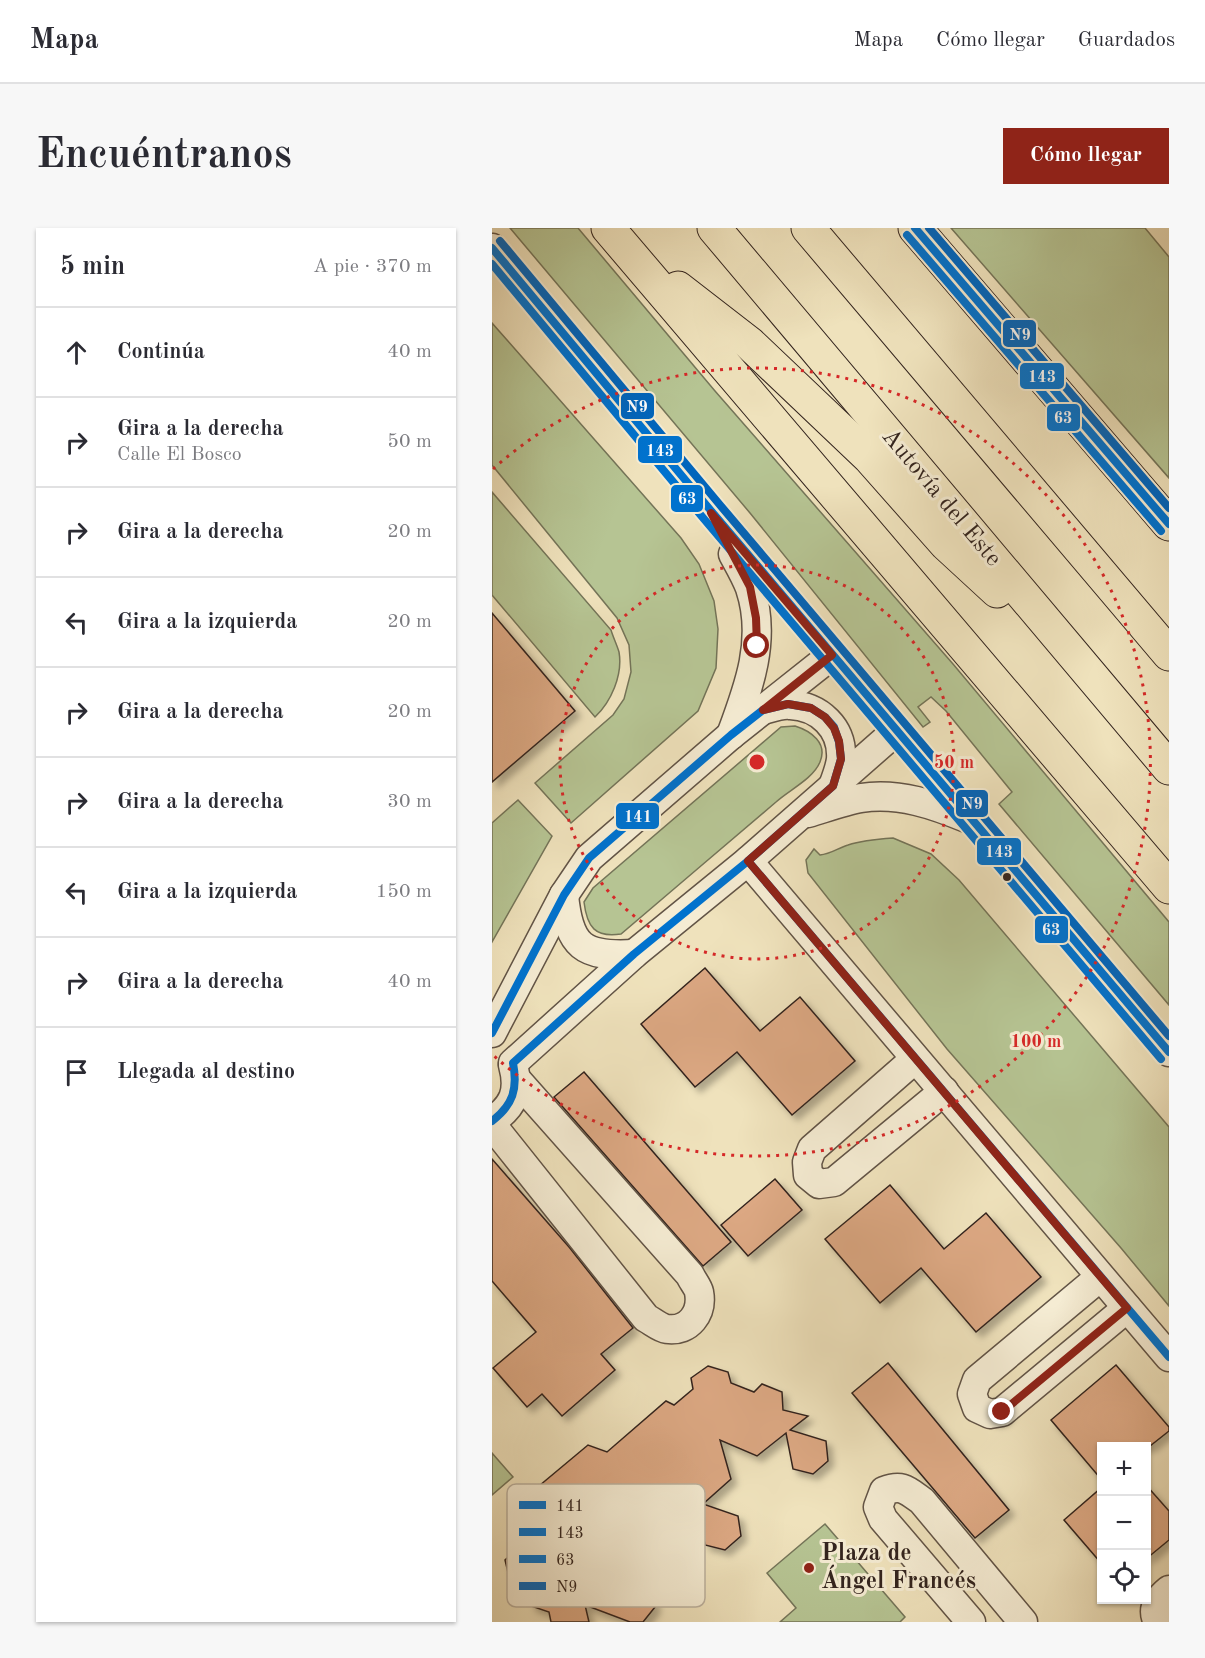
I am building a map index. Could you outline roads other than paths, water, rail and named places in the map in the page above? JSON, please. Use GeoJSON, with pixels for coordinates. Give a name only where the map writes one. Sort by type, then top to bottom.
{"type":"FeatureCollection","features":[{"type":"Feature","properties":{"kind":"highway","name":"Autovía del Este"},"geometry":{"type":"LineString","coordinates":[[714,228],[1169,768]]}},
{"type":"Feature","properties":{"kind":"highway"},"geometry":{"type":"LineString","coordinates":[[808,228],[1169,654]]}},
{"type":"Feature","properties":{"kind":"highway"},"geometry":{"type":"LineString","coordinates":[[915,228],[1169,524]]}},
{"type":"Feature","properties":{"kind":"highway"},"geometry":{"type":"LineString","coordinates":[[617,237],[749,343],[869,457],[946,544],[1095,681]]}},
{"type":"Feature","properties":{"kind":"highway"},"geometry":{"type":"LineString","coordinates":[[617,237],[1169,887]]}},
{"type":"Feature","properties":{"kind":"street"},"geometry":{"type":"LineString","coordinates":[[492,248],[711,513],[1169,1052]]}},
{"type":"Feature","properties":{"kind":"street"},"geometry":{"type":"LineString","coordinates":[[711,513],[750,587],[756,618],[757,646],[753,672],[731,735]]}},
{"type":"Feature","properties":{"kind":"street"},"geometry":{"type":"LineString","coordinates":[[492,1033],[564,895],[589,858],[731,735],[832,655]]}},
{"type":"Feature","properties":{"kind":"street"},"geometry":{"type":"LineString","coordinates":[[763,710],[788,704],[811,708],[825,717],[834,728],[839,741],[841,759],[833,786]]}},
{"type":"Feature","properties":{"kind":"street"},"geometry":{"type":"LineString","coordinates":[[492,1042],[503,1049],[515,1072],[690,1275],[699,1292],[698,1311],[693,1322],[680,1328],[666,1329],[646,1318],[492,1123],[505,1112],[514,1098],[515,1072],[634,954],[748,861],[896,731]]}},
{"type":"Feature","properties":{"kind":"street"},"geometry":{"type":"LineString","coordinates":[[802,815],[860,798],[883,796],[935,806],[974,821]]}},
{"type":"Feature","properties":{"kind":"street"},"geometry":{"type":"LineString","coordinates":[[748,861],[1169,1357]]}},
{"type":"Feature","properties":{"kind":"street"},"geometry":{"type":"LineString","coordinates":[[564,895],[566,919],[572,935],[583,946],[607,956],[634,954]]}},
{"type":"Feature","properties":{"kind":"street"},"geometry":{"type":"LineString","coordinates":[[915,1059],[812,1149],[807,1162],[808,1175],[819,1184],[834,1182],[944,1091]]}},
{"type":"Feature","properties":{"kind":"street"},"geometry":{"type":"LineString","coordinates":[[1100,1277],[977,1380],[972,1394],[977,1408],[990,1414],[1002,1412],[1127,1308]]}},
{"type":"Feature","properties":{"kind":"street"},"geometry":{"type":"LineString","coordinates":[[971,1622],[883,1519],[878,1507],[884,1491],[895,1487],[907,1490],[922,1501],[1023,1622]]}},
{"type":"Feature","properties":{"kind":"street"},"geometry":{"type":"LineString","coordinates":[[1158,1622],[1155,1619],[1155,1607],[1169,1590]]}},
{"type":"Feature","properties":{"kind":"place","name":"Plaza de Ángel Francés"},"geometry":{"type":"Point","coordinates":[809,1568]}}]}
